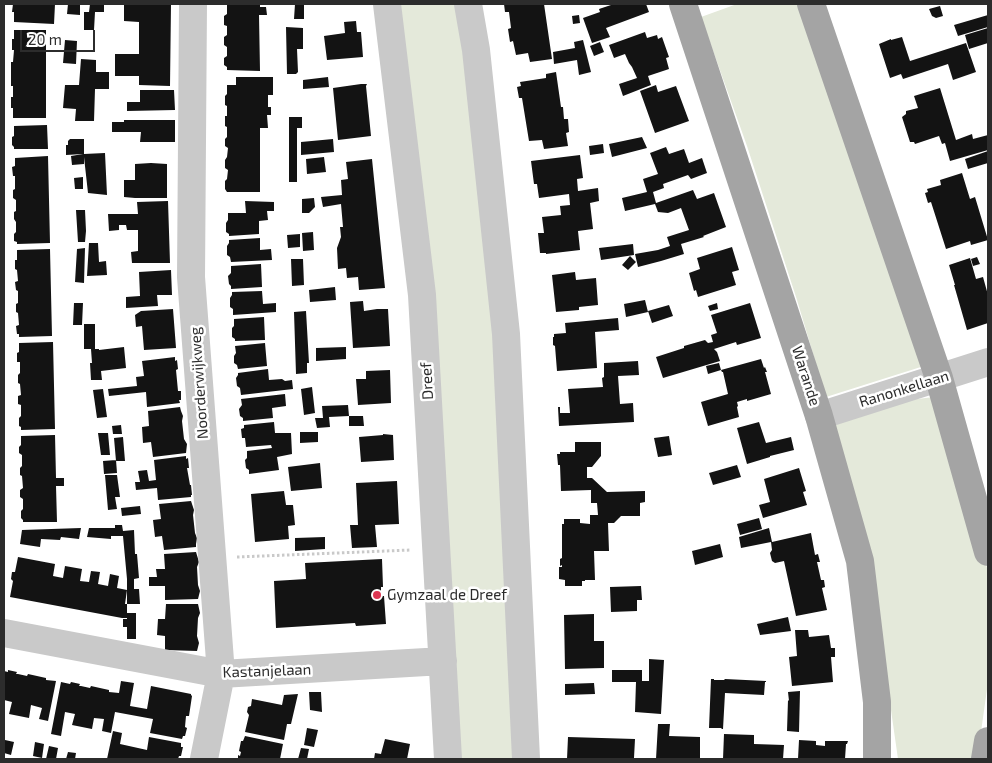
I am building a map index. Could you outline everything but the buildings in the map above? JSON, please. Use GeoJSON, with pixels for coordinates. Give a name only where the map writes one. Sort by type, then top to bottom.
{"type":"FeatureCollection","features":[{"type":"Feature","properties":{"kind":"main road","name":"Warande"},"geometry":{"type":"LineString","coordinates":[[683,4],[819,416],[860,561],[877,702],[877,759]]}},
{"type":"Feature","properties":{"kind":"main road"},"geometry":{"type":"LineString","coordinates":[[811,4],[939,378],[988,552]]}},
{"type":"Feature","properties":{"kind":"main road"},"geometry":{"type":"LineString","coordinates":[[985,759],[988,742]]}},
{"type":"Feature","properties":{"kind":"street","name":"Noorderwijkweg"},"geometry":{"type":"LineString","coordinates":[[193,4],[191,277],[221,674],[204,759]]}},
{"type":"Feature","properties":{"kind":"street","name":"Dreef"},"geometry":{"type":"LineString","coordinates":[[387,4],[422,295],[448,759]]}},
{"type":"Feature","properties":{"kind":"street"},"geometry":{"type":"LineString","coordinates":[[468,4],[476,50],[506,334],[526,759]]}},
{"type":"Feature","properties":{"kind":"street","name":"Ranonkellaan"},"geometry":{"type":"LineString","coordinates":[[819,416],[988,362]]}},
{"type":"Feature","properties":{"kind":"street","name":"Kastanjelaan"},"geometry":{"type":"LineString","coordinates":[[4,633],[221,674],[443,661]]}},
{"type":"Feature","properties":{"kind":"path"},"geometry":{"type":"LineString","coordinates":[[212,558],[436,549]]}},
{"type":"Feature","properties":{"kind":"shaded area"},"geometry":{"type":"Polygon","coordinates":[[[398,4],[457,4],[501,340],[519,759],[458,759],[398,4]]]}},
{"type":"Feature","properties":{"kind":"shaded area"},"geometry":{"type":"Polygon","coordinates":[[[737,4],[802,4],[924,366],[826,397],[747,146],[701,17],[737,4]]]}},
{"type":"Feature","properties":{"kind":"shaded area"},"geometry":{"type":"Polygon","coordinates":[[[934,397],[988,571],[988,682],[980,739],[975,759],[898,759],[881,640],[834,424],[909,400],[934,397]]]}},
{"type":"Feature","properties":{"kind":"place","name":"Gymzaal de Dreef"},"geometry":{"type":"Point","coordinates":[377,595]}}]}
